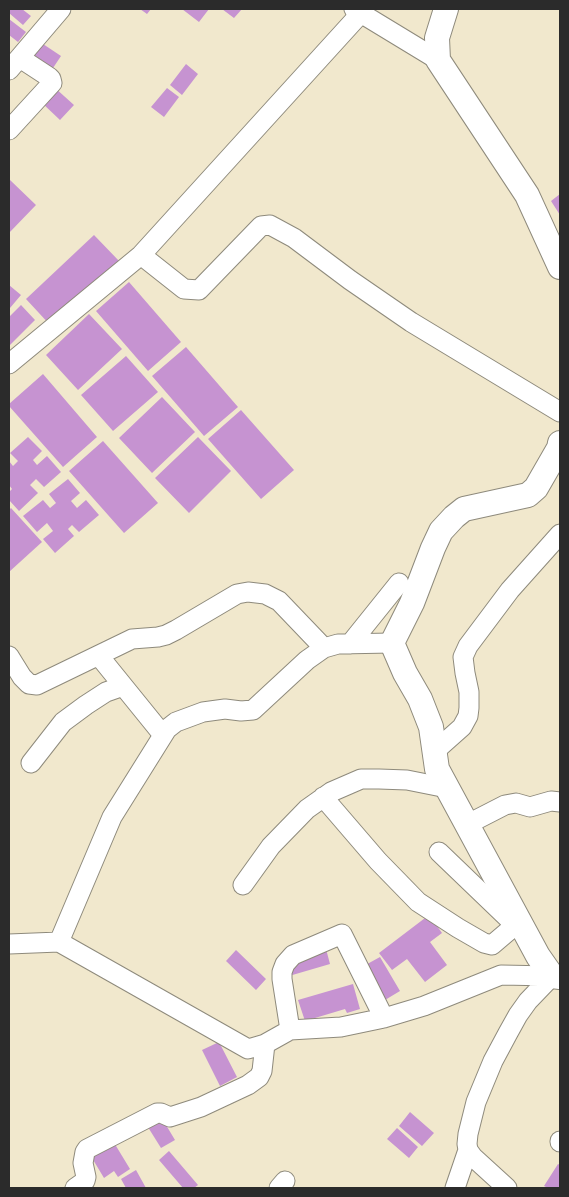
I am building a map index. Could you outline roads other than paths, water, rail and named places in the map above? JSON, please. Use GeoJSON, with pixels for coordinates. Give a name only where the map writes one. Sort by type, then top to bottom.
{"type":"FeatureCollection","features":[{"type":"Feature","properties":{"kind":"street"},"geometry":{"type":"LineString","coordinates":[[9,130],[52,83],[49,77],[14,64],[61,9]]}},
{"type":"Feature","properties":{"kind":"street"},"geometry":{"type":"LineString","coordinates":[[438,60],[437,38],[446,9]]}},
{"type":"Feature","properties":{"kind":"street"},"geometry":{"type":"LineString","coordinates":[[9,364],[141,255],[357,11],[438,60],[527,195],[560,267]]}},
{"type":"Feature","properties":{"kind":"street"},"geometry":{"type":"LineString","coordinates":[[141,255],[184,289],[199,290],[261,226],[270,224],[294,238],[411,322],[560,412]]}},
{"type":"Feature","properties":{"kind":"street"},"geometry":{"type":"LineString","coordinates":[[392,643],[412,603],[441,531],[464,509],[528,496],[536,488],[560,443]]}},
{"type":"Feature","properties":{"kind":"street"},"geometry":{"type":"LineString","coordinates":[[435,751],[462,728],[468,716],[469,692],[463,657],[468,646],[510,590],[559,538]]}},
{"type":"Feature","properties":{"kind":"street"},"geometry":{"type":"LineString","coordinates":[[350,644],[399,583]]}},
{"type":"Feature","properties":{"kind":"street"},"geometry":{"type":"LineString","coordinates":[[9,656],[29,684],[37,685],[132,639],[166,635],[237,594],[248,592],[265,594],[279,601],[324,648]]}},
{"type":"Feature","properties":{"kind":"street"},"geometry":{"type":"LineString","coordinates":[[59,942],[112,817],[167,729],[176,722],[203,712],[225,709],[253,710],[307,660],[324,648],[338,644],[392,643]]}},
{"type":"Feature","properties":{"kind":"street"},"geometry":{"type":"LineString","coordinates":[[392,643],[420,699],[431,727],[437,770],[517,924],[538,956],[556,976]]}},
{"type":"Feature","properties":{"kind":"street"},"geometry":{"type":"LineString","coordinates":[[98,656],[162,735]]}},
{"type":"Feature","properties":{"kind":"street"},"geometry":{"type":"LineString","coordinates":[[31,763],[63,722],[106,692],[123,686]]}},
{"type":"Feature","properties":{"kind":"street"},"geometry":{"type":"LineString","coordinates":[[243,885],[271,846],[307,809],[331,792],[361,779],[407,780],[447,788]]}},
{"type":"Feature","properties":{"kind":"street"},"geometry":{"type":"LineString","coordinates":[[323,797],[378,861],[418,902],[458,928],[488,944],[492,944],[517,924]]}},
{"type":"Feature","properties":{"kind":"street"},"geometry":{"type":"LineString","coordinates":[[466,825],[505,805],[516,803],[530,807],[551,801],[560,802]]}},
{"type":"Feature","properties":{"kind":"street"},"geometry":{"type":"LineString","coordinates":[[438,852],[517,924]]}},
{"type":"Feature","properties":{"kind":"street"},"geometry":{"type":"LineString","coordinates":[[290,1030],[282,979],[285,964],[293,955],[342,934],[384,1018]]}},
{"type":"Feature","properties":{"kind":"street"},"geometry":{"type":"LineString","coordinates":[[9,944],[59,942],[248,1049],[266,1044],[290,1030],[340,1027],[384,1018],[424,1006],[501,975],[556,976]]}},
{"type":"Feature","properties":{"kind":"street"},"geometry":{"type":"LineString","coordinates":[[507,1188],[473,1157],[468,1150],[468,1134],[474,1108],[493,1061],[518,1015],[528,1001],[556,976]]}},
{"type":"Feature","properties":{"kind":"street"},"geometry":{"type":"LineString","coordinates":[[75,1188],[85,1181],[84,1163],[87,1149],[157,1113],[170,1117],[201,1107],[248,1085],[262,1071],[266,1044]]}},
{"type":"Feature","properties":{"kind":"street"},"geometry":{"type":"LineString","coordinates":[[455,1188],[468,1150]]}}]}
